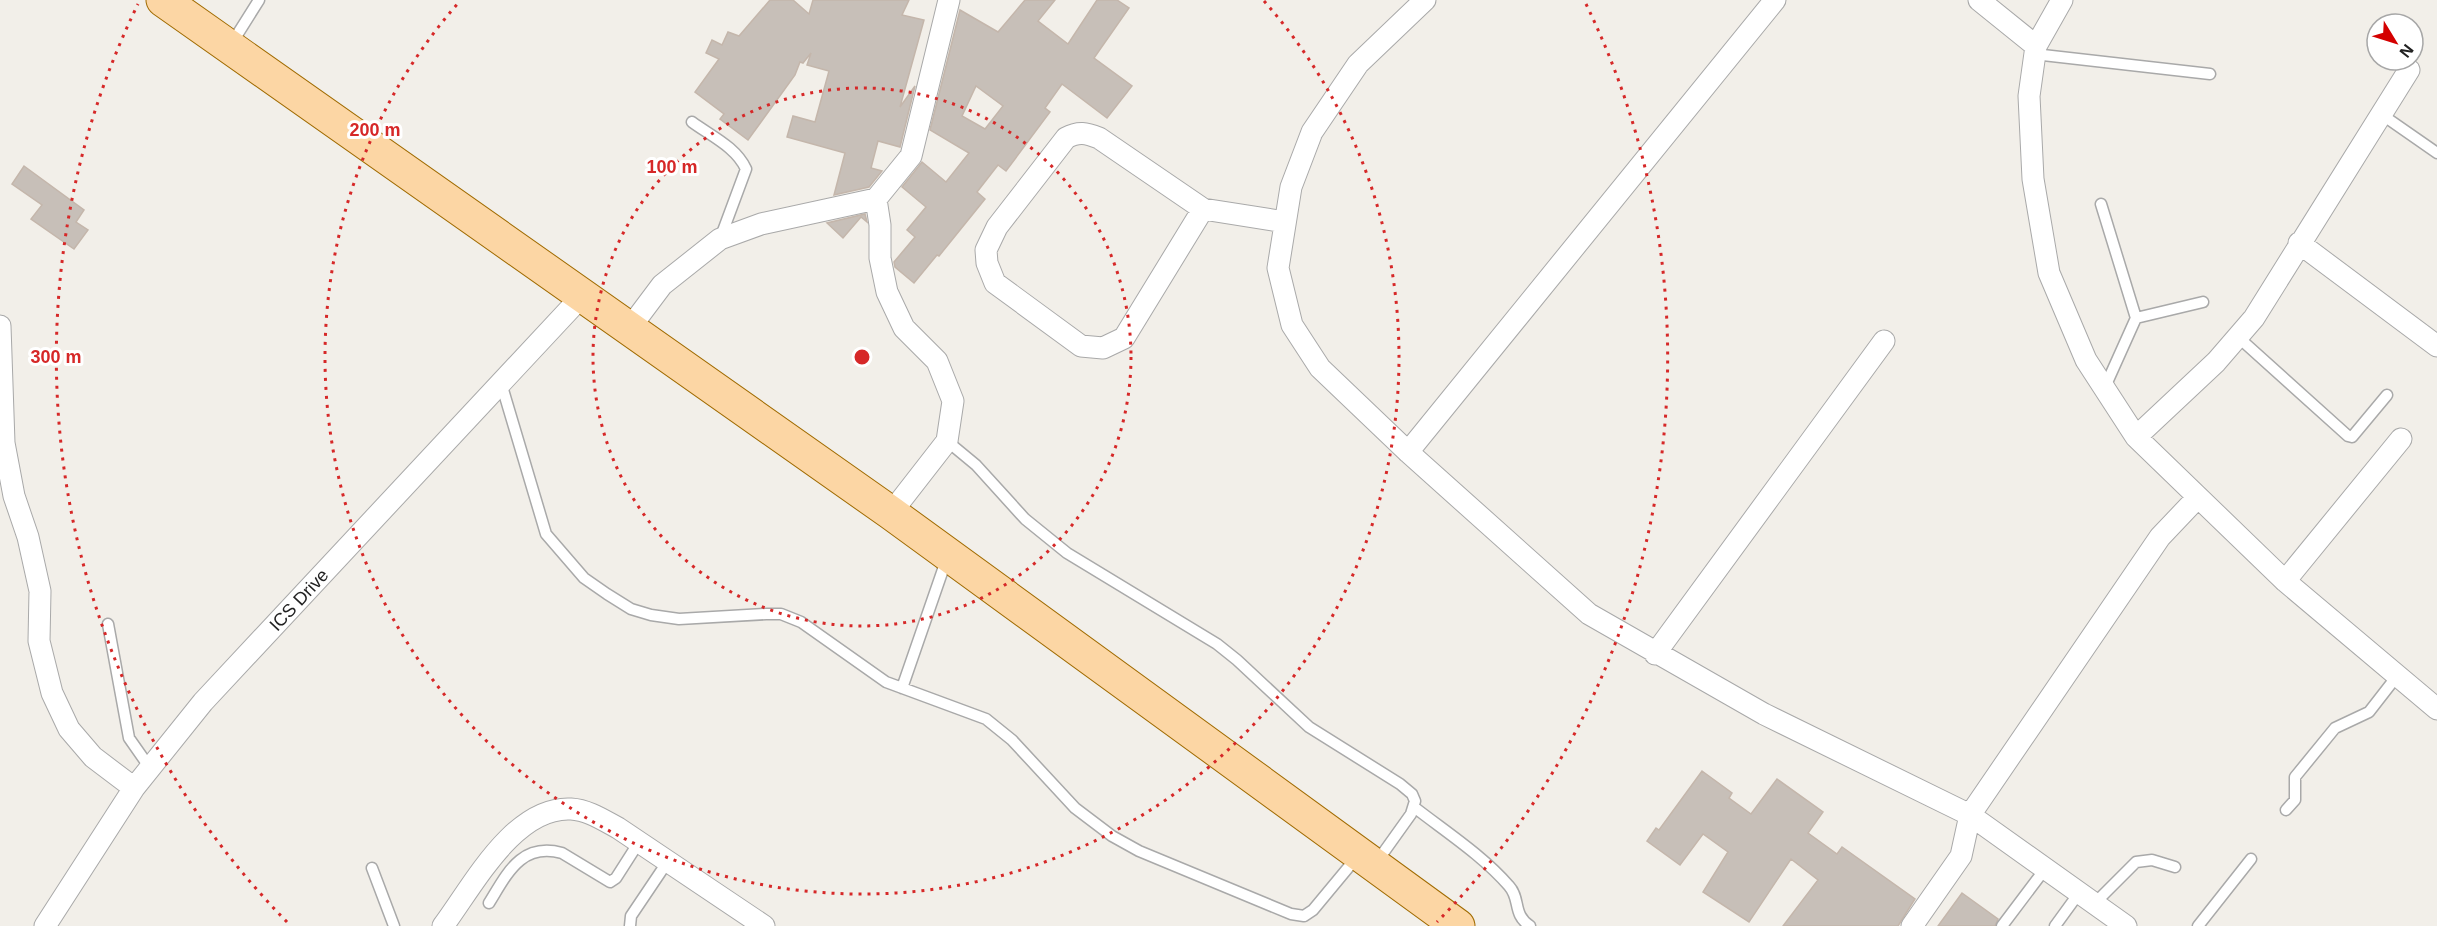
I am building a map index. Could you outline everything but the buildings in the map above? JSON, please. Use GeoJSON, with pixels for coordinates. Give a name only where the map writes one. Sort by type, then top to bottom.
{"type":"FeatureCollection","features":[{"type":"Feature","properties":{"kind":"main road"},"geometry":{"type":"LineString","coordinates":[[163,0],[891,513],[1458,926]]}},
{"type":"Feature","properties":{"kind":"street"},"geometry":{"type":"LineString","coordinates":[[629,329],[662,285],[720,239],[761,224],[876,199],[910,156],[949,0]]}},
{"type":"Feature","properties":{"kind":"street"},"geometry":{"type":"LineString","coordinates":[[1425,0],[1358,64],[1312,132],[1290,187],[1278,268],[1292,325],[1320,368],[1408,452],[1589,614],[1655,654],[1764,714],[1970,815],[2126,926]]}},
{"type":"Feature","properties":{"kind":"street"},"geometry":{"type":"LineString","coordinates":[[1408,452],[1775,0]]}},
{"type":"Feature","properties":{"kind":"street"},"geometry":{"type":"LineString","coordinates":[[1979,0],[2035,50]]}},
{"type":"Feature","properties":{"kind":"street"},"geometry":{"type":"LineString","coordinates":[[2062,0],[2035,50],[2029,96],[2032,179],[2049,273],[2086,360],[2136,437],[2285,581],[2437,710]]}},
{"type":"Feature","properties":{"kind":"street"},"geometry":{"type":"LineString","coordinates":[[2136,437],[2216,362],[2254,318],[2408,72]]}},
{"type":"Feature","properties":{"kind":"street"},"geometry":{"type":"LineString","coordinates":[[1203,209],[1124,338],[1103,348],[1081,346],[995,283],[987,263],[986,250],[997,227],[1066,138],[1076,133],[1087,133],[1099,138],[1203,209],[1285,222]]}},
{"type":"Feature","properties":{"kind":"street"},"geometry":{"type":"LineString","coordinates":[[876,199],[880,225],[880,258],[887,292],[904,328],[937,361],[953,401],[947,441],[891,513]]}},
{"type":"Feature","properties":{"kind":"street"},"geometry":{"type":"LineString","coordinates":[[2299,243],[2437,346]]}},
{"type":"Feature","properties":{"kind":"street","name":"ICS Drive"},"geometry":{"type":"LineString","coordinates":[[45,926],[135,788],[203,702],[582,296]]}},
{"type":"Feature","properties":{"kind":"street"},"geometry":{"type":"LineString","coordinates":[[0,326],[2,443],[14,496],[28,537],[40,591],[39,641],[52,693],[69,729],[93,757],[135,788]]}},
{"type":"Feature","properties":{"kind":"street"},"geometry":{"type":"LineString","coordinates":[[1655,654],[1884,341]]}},
{"type":"Feature","properties":{"kind":"street"},"geometry":{"type":"LineString","coordinates":[[2285,581],[2401,439]]}},
{"type":"Feature","properties":{"kind":"street"},"geometry":{"type":"LineString","coordinates":[[1912,926],[1961,856],[1970,815],[2160,537],[2198,497]]}},
{"type":"Feature","properties":{"kind":"street"},"geometry":{"type":"LineString","coordinates":[[443,926],[508,839],[525,823],[547,812],[571,809],[592,814],[639,842],[764,926]]}},
{"type":"Feature","properties":{"kind":"lane"},"geometry":{"type":"LineString","coordinates":[[230,47],[259,0]]}},
{"type":"Feature","properties":{"kind":"lane"},"geometry":{"type":"LineString","coordinates":[[2035,50],[2210,74]]}},
{"type":"Feature","properties":{"kind":"lane"},"geometry":{"type":"LineString","coordinates":[[2381,114],[2437,153]]}},
{"type":"Feature","properties":{"kind":"lane"},"geometry":{"type":"LineString","coordinates":[[693,122],[732,150],[741,158],[746,169],[720,239]]}},
{"type":"Feature","properties":{"kind":"lane"},"geometry":{"type":"LineString","coordinates":[[2101,204],[2136,318],[2105,387]]}},
{"type":"Feature","properties":{"kind":"lane"},"geometry":{"type":"LineString","coordinates":[[2136,318],[2203,302]]}},
{"type":"Feature","properties":{"kind":"lane"},"geometry":{"type":"LineString","coordinates":[[2238,337],[2348,436],[2352,436],[2387,395]]}},
{"type":"Feature","properties":{"kind":"lane"},"geometry":{"type":"LineString","coordinates":[[501,383],[546,534],[584,578],[631,609],[679,619],[781,615],[801,622],[869,671],[902,688],[986,719],[1012,740],[1075,808],[1112,836],[1139,851],[1291,914],[1304,916],[1313,910],[1367,860],[1414,807],[1415,801],[1407,789],[1310,727],[1238,660],[1216,644],[1067,553],[1011,505],[976,465],[947,441]]}},
{"type":"Feature","properties":{"kind":"lane"},"geometry":{"type":"LineString","coordinates":[[902,688],[948,555]]}},
{"type":"Feature","properties":{"kind":"lane"},"geometry":{"type":"LineString","coordinates":[[108,624],[129,738],[150,768]]}},
{"type":"Feature","properties":{"kind":"lane"},"geometry":{"type":"LineString","coordinates":[[2286,810],[2295,800],[2295,777],[2328,736],[2335,728],[2369,712],[2397,676]]}},
{"type":"Feature","properties":{"kind":"lane"},"geometry":{"type":"LineString","coordinates":[[1414,807],[1464,845],[1510,887],[1517,912],[1530,926]]}},
{"type":"Feature","properties":{"kind":"lane"},"geometry":{"type":"LineString","coordinates":[[489,903],[515,863],[523,856],[553,851],[562,853],[610,882],[616,878],[639,842]]}},
{"type":"Feature","properties":{"kind":"lane"},"geometry":{"type":"LineString","coordinates":[[2198,926],[2251,859]]}},
{"type":"Feature","properties":{"kind":"lane"},"geometry":{"type":"LineString","coordinates":[[2055,926],[2087,898],[2136,862],[2152,860],[2175,867]]}},
{"type":"Feature","properties":{"kind":"lane"},"geometry":{"type":"LineString","coordinates":[[630,926],[631,916],[668,861]]}},
{"type":"Feature","properties":{"kind":"lane"},"geometry":{"type":"LineString","coordinates":[[372,868],[394,926]]}},
{"type":"Feature","properties":{"kind":"lane"},"geometry":{"type":"LineString","coordinates":[[2002,926],[2045,869]]}}]}
